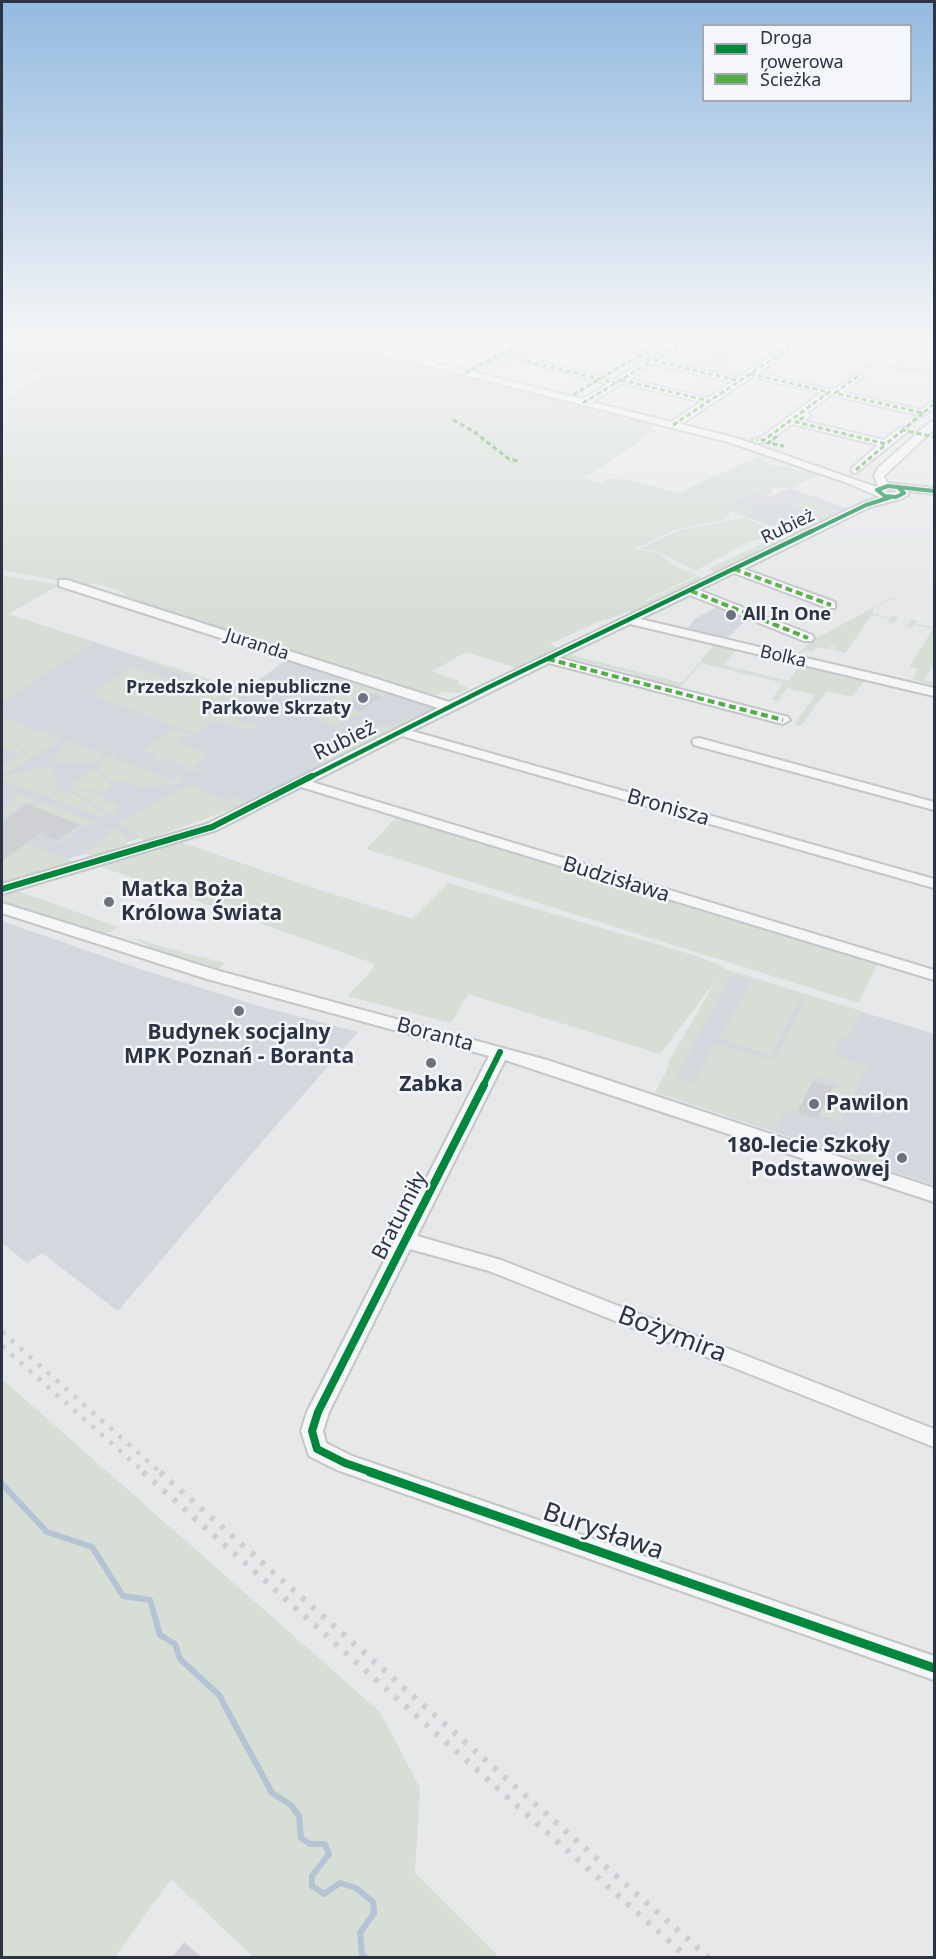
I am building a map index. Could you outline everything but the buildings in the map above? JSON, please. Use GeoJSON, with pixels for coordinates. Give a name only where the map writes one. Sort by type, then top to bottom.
{"type":"FeatureCollection","features":[{"type":"Feature","properties":{"kind":"street"},"geometry":{"type":"LineString","coordinates":[[687,428],[742,442],[880,484],[897,492]]}},
{"type":"Feature","properties":{"kind":"street"},"geometry":{"type":"LineString","coordinates":[[757,440],[764,440],[780,428]]}},
{"type":"Feature","properties":{"kind":"street"},"geometry":{"type":"LineString","coordinates":[[784,446],[768,443],[787,428]]}},
{"type":"Feature","properties":{"kind":"street"},"geometry":{"type":"LineString","coordinates":[[822,428],[886,444]]}},
{"type":"Feature","properties":{"kind":"street","name":"Rubież"},"geometry":{"type":"LineString","coordinates":[[866,505],[878,496],[880,484],[929,428]]}},
{"type":"Feature","properties":{"kind":"street"},"geometry":{"type":"LineString","coordinates":[[853,476],[903,430],[934,437]]}},
{"type":"Feature","properties":{"kind":"street"},"geometry":{"type":"LineString","coordinates":[[880,484],[888,480],[897,492]]}},
{"type":"Feature","properties":{"kind":"street","name":"Rubież"},"geometry":{"type":"LineString","coordinates":[[2,889],[212,827],[450,707],[866,505],[897,492],[934,491]]}},
{"type":"Feature","properties":{"kind":"street","name":"Rubież"},"geometry":{"type":"LineString","coordinates":[[734,569],[831,605]]}},
{"type":"Feature","properties":{"kind":"street","name":"Juranda"},"geometry":{"type":"LineString","coordinates":[[63,583],[450,707]]}},
{"type":"Feature","properties":{"kind":"street"},"geometry":{"type":"LineString","coordinates":[[691,591],[808,638]]}},
{"type":"Feature","properties":{"kind":"street","name":"Bolka"},"geometry":{"type":"LineString","coordinates":[[631,620],[934,692]]}},
{"type":"Feature","properties":{"kind":"street"},"geometry":{"type":"LineString","coordinates":[[548,659],[783,720]]}},
{"type":"Feature","properties":{"kind":"street","name":"Bronisza"},"geometry":{"type":"LineString","coordinates":[[401,732],[934,884]]}},
{"type":"Feature","properties":{"kind":"street"},"geometry":{"type":"LineString","coordinates":[[699,742],[934,806]]}},
{"type":"Feature","properties":{"kind":"street","name":"Budzisława"},"geometry":{"type":"LineString","coordinates":[[298,782],[934,975]]}},
{"type":"Feature","properties":{"kind":"street","name":"Boranta"},"geometry":{"type":"LineString","coordinates":[[2,908],[213,975],[500,1052],[934,1195]]}},
{"type":"Feature","properties":{"kind":"street","name":"Bratumiły"},"geometry":{"type":"LineString","coordinates":[[327,1394],[407,1241],[500,1052]]}},
{"type":"Feature","properties":{"kind":"street","name":"Bożymira"},"geometry":{"type":"LineString","coordinates":[[407,1241],[494,1265],[934,1438]]}},
{"type":"Feature","properties":{"kind":"street","name":"Burysława"},"geometry":{"type":"LineString","coordinates":[[327,1394],[312,1431],[317,1449],[326,1455],[934,1668]]}},
{"type":"Feature","properties":{"kind":"shaded area"},"geometry":{"type":"Polygon","coordinates":[[[2,428],[653,428],[655,431],[584,478],[604,483],[607,478],[635,481],[677,493],[686,491],[688,488],[763,455],[766,456],[760,460],[771,465],[789,467],[799,471],[803,469],[819,475],[790,488],[771,488],[773,492],[768,496],[753,491],[721,508],[731,504],[753,512],[746,516],[731,511],[724,520],[676,529],[634,549],[660,553],[672,565],[697,575],[645,602],[698,576],[703,579],[701,582],[639,612],[629,611],[607,620],[604,619],[550,644],[560,649],[520,669],[466,652],[432,671],[459,681],[456,684],[469,688],[460,693],[442,692],[438,695],[407,689],[147,608],[120,591],[95,583],[86,586],[2,570],[2,428]]]}},
{"type":"Feature","properties":{"kind":"shaded area"},"geometry":{"type":"Polygon","coordinates":[[[790,488],[846,508],[796,535],[721,508],[754,491],[771,497],[790,488]]]}},
{"type":"Feature","properties":{"kind":"shaded area"},"geometry":{"type":"Polygon","coordinates":[[[803,497],[838,510],[823,517],[789,505],[803,497]]]}},
{"type":"Feature","properties":{"kind":"shaded area"},"geometry":{"type":"Polygon","coordinates":[[[745,518],[780,533],[748,542],[695,571],[660,552],[639,549],[680,530],[745,518]]]}},
{"type":"Feature","properties":{"kind":"shaded area"},"geometry":{"type":"Polygon","coordinates":[[[778,542],[767,550],[715,573],[709,569],[763,543],[778,542]]]}},
{"type":"Feature","properties":{"kind":"shaded area"},"geometry":{"type":"Polygon","coordinates":[[[2,575],[59,585],[8,614],[94,642],[2,703],[2,575]]]}},
{"type":"Feature","properties":{"kind":"shaded area"},"geometry":{"type":"Polygon","coordinates":[[[891,598],[897,599],[889,600],[873,609],[873,614],[883,616],[885,614],[884,617],[890,618],[892,615],[898,617],[894,623],[888,622],[890,619],[872,615],[845,653],[833,650],[836,645],[830,645],[832,647],[830,650],[817,647],[812,652],[804,650],[800,656],[806,660],[794,657],[810,642],[891,598]]]}},
{"type":"Feature","properties":{"kind":"shaded area"},"geometry":{"type":"Polygon","coordinates":[[[720,605],[753,618],[742,624],[724,641],[685,631],[695,619],[720,605]]]}},
{"type":"Feature","properties":{"kind":"shaded area"},"geometry":{"type":"Polygon","coordinates":[[[911,620],[917,621],[916,624],[922,625],[924,622],[923,625],[933,627],[934,625],[934,664],[924,680],[934,682],[934,686],[912,679],[918,669],[909,667],[933,629],[914,624],[912,628],[906,626],[911,620]]]}},
{"type":"Feature","properties":{"kind":"shaded area"},"geometry":{"type":"Polygon","coordinates":[[[94,642],[244,691],[287,659],[413,698],[439,709],[322,764],[249,803],[245,801],[154,834],[2,878],[2,700],[94,642]]]}},
{"type":"Feature","properties":{"kind":"shaded area"},"geometry":{"type":"Polygon","coordinates":[[[715,644],[737,649],[723,665],[788,681],[801,664],[865,679],[853,697],[827,691],[801,726],[795,724],[815,695],[787,688],[778,701],[772,699],[783,683],[701,663],[679,689],[633,679],[636,675],[631,673],[576,660],[572,663],[562,659],[571,655],[682,683],[699,663],[703,661],[701,660],[715,644]]]}},
{"type":"Feature","properties":{"kind":"shaded area"},"geometry":{"type":"Polygon","coordinates":[[[138,656],[244,691],[230,701],[204,682],[141,660],[138,656]]]}},
{"type":"Feature","properties":{"kind":"shaded area"},"geometry":{"type":"Polygon","coordinates":[[[132,666],[180,682],[186,679],[202,684],[223,700],[219,702],[226,706],[221,710],[248,724],[254,721],[257,726],[249,730],[242,729],[215,720],[196,734],[126,708],[128,706],[121,706],[122,704],[79,691],[91,693],[132,666]]]}},
{"type":"Feature","properties":{"kind":"shaded area"},"geometry":{"type":"Polygon","coordinates":[[[342,674],[418,698],[418,700],[389,694],[384,697],[365,691],[342,706],[362,713],[333,727],[290,704],[299,708],[309,700],[327,702],[337,693],[330,691],[347,678],[342,674]]]}},
{"type":"Feature","properties":{"kind":"shaded area"},"geometry":{"type":"Polygon","coordinates":[[[424,702],[442,709],[333,763],[324,760],[327,759],[321,754],[336,751],[338,749],[335,748],[380,726],[398,724],[407,719],[412,721],[435,710],[424,702]]]}},
{"type":"Feature","properties":{"kind":"shaded area"},"geometry":{"type":"Polygon","coordinates":[[[7,713],[3,718],[34,729],[40,725],[35,730],[41,732],[47,728],[50,729],[45,733],[62,740],[33,757],[3,733],[2,716],[7,713]]]}},
{"type":"Feature","properties":{"kind":"shaded area"},"geometry":{"type":"Polygon","coordinates":[[[174,729],[192,736],[181,737],[175,742],[208,754],[193,766],[199,769],[196,771],[185,772],[189,768],[164,758],[159,762],[154,760],[158,756],[142,750],[174,729]]]}},
{"type":"Feature","properties":{"kind":"shaded area"},"geometry":{"type":"Polygon","coordinates":[[[2,734],[31,758],[2,775],[2,768],[20,753],[2,748],[2,734]]]}},
{"type":"Feature","properties":{"kind":"shaded area"},"geometry":{"type":"Polygon","coordinates":[[[71,737],[67,741],[96,752],[104,749],[99,753],[105,755],[98,762],[53,763],[65,741],[71,737]]]}},
{"type":"Feature","properties":{"kind":"shaded area"},"geometry":{"type":"Polygon","coordinates":[[[113,752],[116,753],[110,757],[128,764],[136,761],[131,765],[161,776],[170,773],[164,777],[173,781],[179,776],[184,778],[177,784],[139,788],[130,782],[114,783],[97,769],[101,766],[100,763],[113,752]]]}},
{"type":"Feature","properties":{"kind":"shaded area"},"geometry":{"type":"Polygon","coordinates":[[[44,767],[52,770],[57,784],[54,788],[56,791],[47,797],[2,780],[4,776],[44,767]]]}},
{"type":"Feature","properties":{"kind":"shaded area"},"geometry":{"type":"Polygon","coordinates":[[[93,769],[113,786],[105,792],[72,787],[71,785],[93,769]]]}},
{"type":"Feature","properties":{"kind":"shaded area"},"geometry":{"type":"Polygon","coordinates":[[[203,785],[198,789],[229,801],[235,797],[249,803],[143,841],[131,830],[118,823],[187,786],[195,788],[203,785]]]}},
{"type":"Feature","properties":{"kind":"shaded area"},"geometry":{"type":"Polygon","coordinates":[[[70,789],[101,793],[105,801],[118,804],[115,816],[70,789]]]}},
{"type":"Feature","properties":{"kind":"shaded area"},"geometry":{"type":"Polygon","coordinates":[[[68,791],[111,818],[104,818],[50,798],[58,792],[68,791]]]}},
{"type":"Feature","properties":{"kind":"shaded area"},"geometry":{"type":"Polygon","coordinates":[[[18,793],[37,800],[29,805],[24,803],[2,819],[2,808],[17,797],[11,794],[18,793]]]}},
{"type":"Feature","properties":{"kind":"shaded area"},"geometry":{"type":"Polygon","coordinates":[[[41,801],[95,822],[97,825],[88,823],[64,842],[69,846],[58,842],[81,825],[34,807],[41,801]]]}},
{"type":"Feature","properties":{"kind":"shaded area"},"geometry":{"type":"Polygon","coordinates":[[[398,816],[878,962],[859,1003],[366,849],[398,816]]]}},
{"type":"Feature","properties":{"kind":"shaded area"},"geometry":{"type":"Polygon","coordinates":[[[104,829],[120,831],[125,836],[128,841],[124,852],[100,859],[77,850],[86,851],[111,833],[104,829]]]}},
{"type":"Feature","properties":{"kind":"shaded area"},"geometry":{"type":"Polygon","coordinates":[[[180,842],[412,919],[448,883],[690,954],[723,966],[724,969],[861,1011],[863,1013],[847,1038],[842,1036],[833,1055],[868,1065],[841,1122],[820,1115],[832,1087],[838,1088],[838,1083],[815,1076],[799,1110],[791,1108],[788,1114],[784,1113],[775,1130],[655,1092],[666,1074],[669,1061],[717,979],[660,1054],[468,994],[451,1023],[347,996],[371,972],[375,964],[99,866],[180,842]],[[732,975],[676,1077],[694,1083],[715,1043],[770,1060],[776,1054],[804,1003],[804,996],[732,975]]]}},
{"type":"Feature","properties":{"kind":"shaded area"},"geometry":{"type":"Polygon","coordinates":[[[26,843],[79,864],[2,886],[2,861],[26,843]]]}},
{"type":"Feature","properties":{"kind":"shaded area"},"geometry":{"type":"Polygon","coordinates":[[[23,886],[18,891],[118,927],[110,932],[96,934],[2,902],[2,892],[23,886]]]}},
{"type":"Feature","properties":{"kind":"shaded area"},"geometry":{"type":"Polygon","coordinates":[[[2,921],[137,968],[259,1006],[358,1032],[118,1311],[42,1253],[27,1263],[2,1243],[2,921]]]}},
{"type":"Feature","properties":{"kind":"shaded area"},"geometry":{"type":"Polygon","coordinates":[[[128,936],[225,963],[216,971],[207,969],[208,965],[147,947],[148,945],[128,936]]]}},
{"type":"Feature","properties":{"kind":"shaded area"},"geometry":{"type":"Polygon","coordinates":[[[724,969],[934,1034],[934,1185],[655,1092],[724,969]]]}},
{"type":"Feature","properties":{"kind":"shaded area"},"geometry":{"type":"Polygon","coordinates":[[[752,981],[802,996],[771,1055],[719,1038],[752,981]]]}},
{"type":"Feature","properties":{"kind":"shaded area"},"geometry":{"type":"Polygon","coordinates":[[[833,1139],[885,1156],[881,1165],[826,1147],[833,1139]]]}},
{"type":"Feature","properties":{"kind":"shaded area"},"geometry":{"type":"Polygon","coordinates":[[[2,1379],[380,1712],[420,1788],[415,1873],[499,1957],[253,1957],[171,1879],[115,1957],[2,1957],[2,1379]]]}},
{"type":"Feature","properties":{"kind":"waterway"},"geometry":{"type":"LineString","coordinates":[[2,1484],[47,1532],[92,1547],[123,1596],[150,1600],[160,1635],[175,1644],[180,1659],[219,1695],[272,1793],[291,1805],[299,1816],[301,1838],[310,1844],[325,1844],[329,1854],[312,1876],[312,1886],[324,1894],[340,1883],[356,1888],[373,1902],[374,1913],[360,1933],[362,1955],[367,1958]]}},
{"type":"Feature","properties":{"kind":"railway"},"geometry":{"type":"LineString","coordinates":[[2,1332],[161,1473]]}},
{"type":"Feature","properties":{"kind":"railway"},"geometry":{"type":"LineString","coordinates":[[2,1346],[145,1473]]}},
{"type":"Feature","properties":{"kind":"railway"},"geometry":{"type":"LineString","coordinates":[[143,1472],[688,1958]]}},
{"type":"Feature","properties":{"kind":"railway"},"geometry":{"type":"LineString","coordinates":[[160,1472],[709,1958]]}},
{"type":"Feature","properties":{"kind":"marked path"},"geometry":{"type":"LineString","coordinates":[[468,428],[509,459],[518,461]]}},
{"type":"Feature","properties":{"kind":"marked path"},"geometry":{"type":"LineString","coordinates":[[757,440],[764,440],[780,428]]}},
{"type":"Feature","properties":{"kind":"marked path"},"geometry":{"type":"LineString","coordinates":[[822,428],[886,444],[903,430]]}},
{"type":"Feature","properties":{"kind":"marked path"},"geometry":{"type":"LineString","coordinates":[[905,428],[903,430],[934,437]]}},
{"type":"Feature","properties":{"kind":"marked path"},"geometry":{"type":"LineString","coordinates":[[777,436],[768,443],[784,446]]}},
{"type":"Feature","properties":{"kind":"marked path"},"geometry":{"type":"LineString","coordinates":[[856,470],[886,444]]}},
{"type":"Feature","properties":{"kind":"marked path"},"geometry":{"type":"LineString","coordinates":[[734,569],[831,605]]}},
{"type":"Feature","properties":{"kind":"marked path"},"geometry":{"type":"LineString","coordinates":[[691,591],[808,638]]}},
{"type":"Feature","properties":{"kind":"marked path"},"geometry":{"type":"LineString","coordinates":[[548,659],[783,720]]}},
{"type":"Feature","properties":{"kind":"cycle path"},"geometry":{"type":"LineString","coordinates":[[899,488],[904,493],[896,497],[885,496],[877,490],[888,486],[934,491]]}},
{"type":"Feature","properties":{"kind":"cycle path"},"geometry":{"type":"LineString","coordinates":[[2,889],[212,827],[489,687],[866,505],[891,497]]}},
{"type":"Feature","properties":{"kind":"cycle path"},"geometry":{"type":"LineString","coordinates":[[500,1052],[318,1412],[312,1431],[317,1449],[345,1463],[934,1668]]}},
{"type":"Feature","properties":{"kind":"place","name":"All In One"},"geometry":{"type":"Point","coordinates":[731,615]}},
{"type":"Feature","properties":{"kind":"place","name":"Przedszkole niepubliczne Parkowe Skrzaty"},"geometry":{"type":"Point","coordinates":[363,698]}},
{"type":"Feature","properties":{"kind":"place","name":"Matka Boża Królowa Świata"},"geometry":{"type":"Point","coordinates":[109,902]}},
{"type":"Feature","properties":{"kind":"place","name":"Budynek socjalny MPK Poznań - Boranta"},"geometry":{"type":"Point","coordinates":[239,1011]}},
{"type":"Feature","properties":{"kind":"place","name":"Zabka"},"geometry":{"type":"Point","coordinates":[431,1063]}},
{"type":"Feature","properties":{"kind":"place","name":"Pawilon"},"geometry":{"type":"Point","coordinates":[814,1104]}},
{"type":"Feature","properties":{"kind":"place","name":"180-lecie Szkoły Podstawowej"},"geometry":{"type":"Point","coordinates":[902,1158]}}]}
